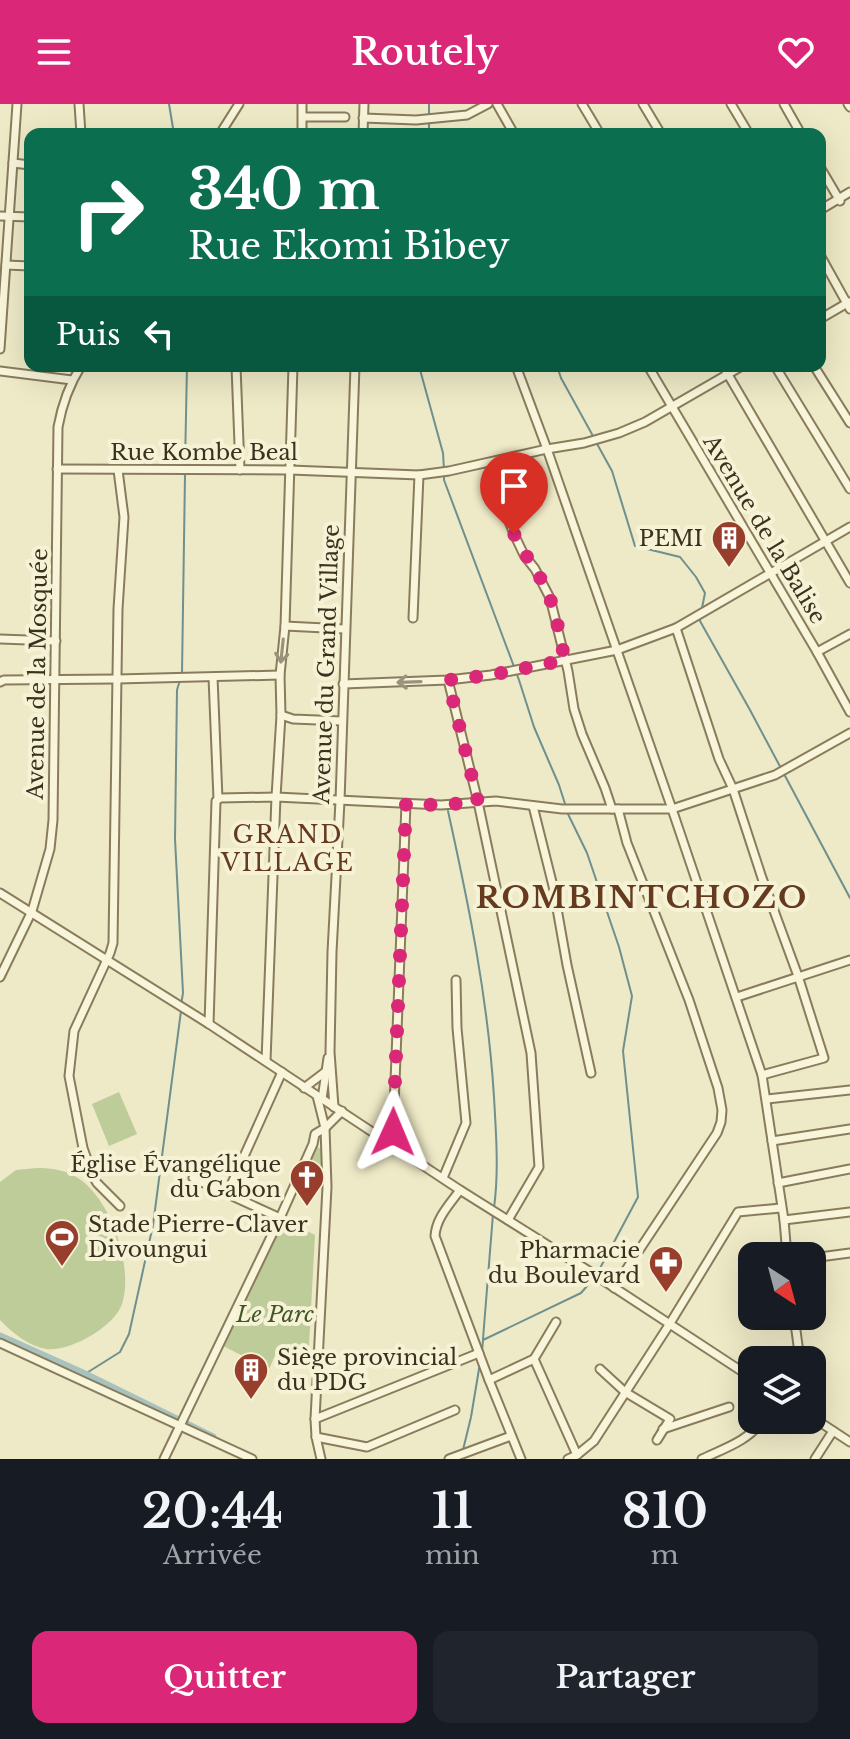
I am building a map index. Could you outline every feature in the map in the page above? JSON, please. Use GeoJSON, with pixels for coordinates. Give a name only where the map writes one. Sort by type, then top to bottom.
{"type":"FeatureCollection","features":[{"type":"Feature","properties":{"kind":"street"},"geometry":{"type":"LineString","coordinates":[[0,349],[6,265],[5,216],[17,104]]}},
{"type":"Feature","properties":{"kind":"street"},"geometry":{"type":"LineString","coordinates":[[79,104],[81,128]]}},
{"type":"Feature","properties":{"kind":"street"},"geometry":{"type":"LineString","coordinates":[[224,128],[239,104]]}},
{"type":"Feature","properties":{"kind":"street"},"geometry":{"type":"LineString","coordinates":[[302,104],[302,128]]}},
{"type":"Feature","properties":{"kind":"street"},"geometry":{"type":"LineString","coordinates":[[363,128],[364,104]]}},
{"type":"Feature","properties":{"kind":"street"},"geometry":{"type":"LineString","coordinates":[[363,118],[416,120],[467,115],[488,104]]}},
{"type":"Feature","properties":{"kind":"street"},"geometry":{"type":"LineString","coordinates":[[497,104],[511,128]]}},
{"type":"Feature","properties":{"kind":"street"},"geometry":{"type":"LineString","coordinates":[[582,104],[596,128]]}},
{"type":"Feature","properties":{"kind":"street"},"geometry":{"type":"LineString","coordinates":[[643,104],[657,128]]}},
{"type":"Feature","properties":{"kind":"street"},"geometry":{"type":"LineString","coordinates":[[731,104],[745,128]]}},
{"type":"Feature","properties":{"kind":"street"},"geometry":{"type":"LineString","coordinates":[[784,104],[798,128]]}},
{"type":"Feature","properties":{"kind":"street"},"geometry":{"type":"LineString","coordinates":[[303,117],[345,117]]}},
{"type":"Feature","properties":{"kind":"street"},"geometry":{"type":"LineString","coordinates":[[13,163],[24,164]]}},
{"type":"Feature","properties":{"kind":"street"},"geometry":{"type":"LineString","coordinates":[[826,177],[839,200]]}},
{"type":"Feature","properties":{"kind":"street"},"geometry":{"type":"LineString","coordinates":[[826,207],[850,192]]}},
{"type":"Feature","properties":{"kind":"street"},"geometry":{"type":"LineString","coordinates":[[6,265],[24,266]]}},
{"type":"Feature","properties":{"kind":"street"},"geometry":{"type":"LineString","coordinates":[[826,265],[849,304],[826,316]]}},
{"type":"Feature","properties":{"kind":"street"},"geometry":{"type":"LineString","coordinates":[[0,371],[72,380]]}},
{"type":"Feature","properties":{"kind":"street","name":"Avenue de la Mosquée"},"geometry":{"type":"LineString","coordinates":[[0,977],[32,911],[50,849],[56,679],[58,427],[61,409],[77,372]]}},
{"type":"Feature","properties":{"kind":"street"},"geometry":{"type":"LineString","coordinates":[[236,372],[240,470]]}},
{"type":"Feature","properties":{"kind":"street"},"geometry":{"type":"LineString","coordinates":[[266,1061],[293,372]]}},
{"type":"Feature","properties":{"kind":"street","name":"Avenue du Grand Village"},"geometry":{"type":"LineString","coordinates":[[338,1109],[330,1052],[332,952],[355,372]]}},
{"type":"Feature","properties":{"kind":"street"},"geometry":{"type":"LineString","coordinates":[[518,372],[762,1075],[786,1242]]}},
{"type":"Feature","properties":{"kind":"street","name":"Avenue de la Balise"},"geometry":{"type":"LineString","coordinates":[[651,372],[850,712]]}},
{"type":"Feature","properties":{"kind":"street","name":"Rue Kombe Beal"},"geometry":{"type":"LineString","coordinates":[[57,469],[290,470],[419,475],[444,472],[619,433],[671,408],[732,372]]}},
{"type":"Feature","properties":{"kind":"street"},"geometry":{"type":"LineString","coordinates":[[779,372],[850,489]]}},
{"type":"Feature","properties":{"kind":"street"},"geometry":{"type":"LineString","coordinates":[[818,372],[850,423]]}},
{"type":"Feature","properties":{"kind":"street"},"geometry":{"type":"LineString","coordinates":[[728,374],[850,583]]}},
{"type":"Feature","properties":{"kind":"street"},"geometry":{"type":"LineString","coordinates":[[493,462],[503,506],[514,534],[550,598],[582,734],[615,809],[699,1028],[722,1110],[717,1133],[614,1288]]}},
{"type":"Feature","properties":{"kind":"street"},"geometry":{"type":"LineString","coordinates":[[118,470],[124,517],[118,609],[113,943],[74,1031],[69,1076],[83,1148],[93,1176],[120,1206]]}},
{"type":"Feature","properties":{"kind":"street"},"geometry":{"type":"LineString","coordinates":[[413,618],[419,475]]}},
{"type":"Feature","properties":{"kind":"street"},"geometry":{"type":"LineString","coordinates":[[343,684],[491,675],[617,650],[676,628],[850,527]]}},
{"type":"Feature","properties":{"kind":"street"},"geometry":{"type":"LineString","coordinates":[[285,626],[345,629]]}},
{"type":"Feature","properties":{"kind":"street"},"geometry":{"type":"LineString","coordinates":[[676,628],[824,1058],[762,1075]]}},
{"type":"Feature","properties":{"kind":"street"},"geometry":{"type":"LineString","coordinates":[[817,652],[850,634]]}},
{"type":"Feature","properties":{"kind":"street"},"geometry":{"type":"LineString","coordinates":[[0,639],[56,641]]}},
{"type":"Feature","properties":{"kind":"street"},"geometry":{"type":"LineString","coordinates":[[0,682],[280,675]]}},
{"type":"Feature","properties":{"kind":"street"},"geometry":{"type":"LineString","coordinates":[[209,1024],[218,799],[213,677]]}},
{"type":"Feature","properties":{"kind":"street"},"geometry":{"type":"LineString","coordinates":[[448,680],[478,802],[533,1067],[539,1167],[508,1220]]}},
{"type":"Feature","properties":{"kind":"street"},"geometry":{"type":"LineString","coordinates":[[281,715],[293,719],[342,721]]}},
{"type":"Feature","properties":{"kind":"street"},"geometry":{"type":"LineString","coordinates":[[218,799],[276,797],[441,805],[496,801],[572,810],[672,809],[775,775],[850,733]]}},
{"type":"Feature","properties":{"kind":"street"},"geometry":{"type":"LineString","coordinates":[[387,1141],[393,1132],[406,804]]}},
{"type":"Feature","properties":{"kind":"street"},"geometry":{"type":"LineString","coordinates":[[533,806],[553,886],[591,1073]]}},
{"type":"Feature","properties":{"kind":"street"},"geometry":{"type":"LineString","coordinates":[[0,893],[186,1009],[738,1369]]}},
{"type":"Feature","properties":{"kind":"street"},"geometry":{"type":"LineString","coordinates":[[737,997],[850,960]]}},
{"type":"Feature","properties":{"kind":"street"},"geometry":{"type":"LineString","coordinates":[[443,1178],[466,1123],[456,980]]}},
{"type":"Feature","properties":{"kind":"street"},"geometry":{"type":"LineString","coordinates":[[321,1459],[315,1419],[327,1187],[325,1128],[320,1098],[330,1052]]}},
{"type":"Feature","properties":{"kind":"street"},"geometry":{"type":"LineString","coordinates":[[227,1194],[282,1072]]}},
{"type":"Feature","properties":{"kind":"street"},"geometry":{"type":"LineString","coordinates":[[304,1088],[325,1072]]}},
{"type":"Feature","properties":{"kind":"street"},"geometry":{"type":"LineString","coordinates":[[767,1099],[850,1090]]}},
{"type":"Feature","properties":{"kind":"street"},"geometry":{"type":"LineString","coordinates":[[164,1459],[280,1218],[315,1134],[325,1128],[338,1109]]}},
{"type":"Feature","properties":{"kind":"street"},"geometry":{"type":"LineString","coordinates":[[772,1141],[850,1129]]}},
{"type":"Feature","properties":{"kind":"street"},"geometry":{"type":"LineString","coordinates":[[778,1183],[850,1169]]}},
{"type":"Feature","properties":{"kind":"street"},"geometry":{"type":"LineString","coordinates":[[193,1178],[280,1218]]}},
{"type":"Feature","properties":{"kind":"street"},"geometry":{"type":"LineString","coordinates":[[460,1190],[440,1218],[435,1236],[521,1459]]}},
{"type":"Feature","properties":{"kind":"street"},"geometry":{"type":"LineString","coordinates":[[568,1459],[594,1441],[738,1212],[781,1208]]}},
{"type":"Feature","properties":{"kind":"street"},"geometry":{"type":"LineString","coordinates":[[784,1220],[850,1212]]}},
{"type":"Feature","properties":{"kind":"street"},"geometry":{"type":"LineString","coordinates":[[826,1256],[850,1253]]}},
{"type":"Feature","properties":{"kind":"street"},"geometry":{"type":"LineString","coordinates":[[489,1380],[534,1359],[556,1322]]}},
{"type":"Feature","properties":{"kind":"street"},"geometry":{"type":"LineString","coordinates":[[0,1343],[181,1423],[252,1459]]}},
{"type":"Feature","properties":{"kind":"street"},"geometry":{"type":"LineString","coordinates":[[315,1419],[480,1354]]}},
{"type":"Feature","properties":{"kind":"street"},"geometry":{"type":"LineString","coordinates":[[534,1359],[577,1455]]}},
{"type":"Feature","properties":{"kind":"street"},"geometry":{"type":"LineString","coordinates":[[600,1369],[625,1392],[670,1419],[657,1440]]}},
{"type":"Feature","properties":{"kind":"street"},"geometry":{"type":"LineString","coordinates":[[663,1429],[729,1407]]}},
{"type":"Feature","properties":{"kind":"street"},"geometry":{"type":"LineString","coordinates":[[316,1437],[367,1447],[455,1410]]}},
{"type":"Feature","properties":{"kind":"street"},"geometry":{"type":"LineString","coordinates":[[826,1426],[850,1442]]}},
{"type":"Feature","properties":{"kind":"street"},"geometry":{"type":"LineString","coordinates":[[815,1459],[833,1431]]}},
{"type":"Feature","properties":{"kind":"street"},"geometry":{"type":"LineString","coordinates":[[702,1459],[752,1434]]}},
{"type":"Feature","properties":{"kind":"street"},"geometry":{"type":"LineString","coordinates":[[449,1459],[511,1436]]}},
{"type":"Feature","properties":{"kind":"green space"},"geometry":{"type":"Polygon","coordinates":[[[119,1092],[137,1134],[109,1146],[92,1104],[119,1092]]]}},
{"type":"Feature","properties":{"kind":"green space"},"geometry":{"type":"Polygon","coordinates":[[[317,1147],[326,1151],[325,1184],[303,1177],[317,1147]]]}},
{"type":"Feature","properties":{"kind":"green space","name":"Stade Pierre-Claver Divoungui"},"geometry":{"type":"Polygon","coordinates":[[[37,1168],[68,1173],[90,1188],[110,1218],[125,1272],[122,1304],[110,1321],[90,1336],[56,1349],[27,1342],[0,1320],[0,1182],[16,1170],[37,1168]]]}},
{"type":"Feature","properties":{"kind":"green space","name":"Le Parc"},"geometry":{"type":"Polygon","coordinates":[[[285,1220],[315,1235],[308,1364],[277,1351],[269,1369],[219,1344],[285,1220]]]}},
{"type":"Feature","properties":{"kind":"waterway"},"geometry":{"type":"LineString","coordinates":[[169,104],[173,128]]}},
{"type":"Feature","properties":{"kind":"waterway"},"geometry":{"type":"LineString","coordinates":[[429,104],[429,115]]}},
{"type":"Feature","properties":{"kind":"waterway"},"geometry":{"type":"LineString","coordinates":[[429,121],[429,128]]}},
{"type":"Feature","properties":{"kind":"waterway"},"geometry":{"type":"LineString","coordinates":[[185,465],[187,372]]}},
{"type":"Feature","properties":{"kind":"waterway"},"geometry":{"type":"LineString","coordinates":[[421,372],[443,453],[444,470]]}},
{"type":"Feature","properties":{"kind":"waterway"},"geometry":{"type":"LineString","coordinates":[[559,372],[593,436]]}},
{"type":"Feature","properties":{"kind":"waterway"},"geometry":{"type":"LineString","coordinates":[[596,442],[612,471],[635,546],[680,557],[705,593],[702,608]]}},
{"type":"Feature","properties":{"kind":"waterway"},"geometry":{"type":"LineString","coordinates":[[182,674],[185,475]]}},
{"type":"Feature","properties":{"kind":"waterway"},"geometry":{"type":"LineString","coordinates":[[444,476],[566,807]]}},
{"type":"Feature","properties":{"kind":"waterway"},"geometry":{"type":"LineString","coordinates":[[700,618],[850,898]]}},
{"type":"Feature","properties":{"kind":"waterway"},"geometry":{"type":"LineString","coordinates":[[180,680],[177,690],[175,839],[183,993],[181,1005]]}},
{"type":"Feature","properties":{"kind":"waterway"},"geometry":{"type":"LineString","coordinates":[[448,811],[470,917],[487,1024],[496,1138],[494,1208]]}},
{"type":"Feature","properties":{"kind":"waterway"},"geometry":{"type":"LineString","coordinates":[[568,814],[587,853],[632,996],[623,1051],[638,1197],[598,1272]]}},
{"type":"Feature","properties":{"kind":"waterway"},"geometry":{"type":"LineString","coordinates":[[85,1374],[120,1352],[129,1334],[153,1225],[181,1011]]}},
{"type":"Feature","properties":{"kind":"waterway"},"geometry":{"type":"LineString","coordinates":[[483,1339],[493,1214]]}},
{"type":"Feature","properties":{"kind":"waterway"},"geometry":{"type":"LineString","coordinates":[[482,1352],[483,1340],[581,1293],[595,1277]]}},
{"type":"Feature","properties":{"kind":"waterway"},"geometry":{"type":"LineString","coordinates":[[0,1336],[213,1437]]}},
{"type":"Feature","properties":{"kind":"waterway"},"geometry":{"type":"LineString","coordinates":[[463,1450],[480,1363]]}},
{"type":"Feature","properties":{"kind":"place","name":"PEMI"},"geometry":{"type":"Point","coordinates":[729,569]}},
{"type":"Feature","properties":{"kind":"place","name":"Église Évangélique du Gabon"},"geometry":{"type":"Point","coordinates":[307,1208]}},
{"type":"Feature","properties":{"kind":"place","name":"Stade Pierre-Claver Divoungui"},"geometry":{"type":"Point","coordinates":[62,1268]}},
{"type":"Feature","properties":{"kind":"place","name":"Pharmacie du Boulevard"},"geometry":{"type":"Point","coordinates":[666,1294]}},
{"type":"Feature","properties":{"kind":"place","name":"Siège provincial du PDG"},"geometry":{"type":"Point","coordinates":[251,1401]}},
{"type":"Feature","properties":{"kind":"district","name":"GRAND VILLAGE"},"geometry":{"type":"Point","coordinates":[288,849]}},
{"type":"Feature","properties":{"kind":"district","name":"ROMBINTCHOZO"},"geometry":{"type":"Point","coordinates":[642,898]}},
{"type":"Feature","properties":{"kind":"route"},"geometry":{"type":"LineString","coordinates":[[393,1132],[406,804],[478,802],[448,680],[565,660],[550,598],[514,534]]}}]}
